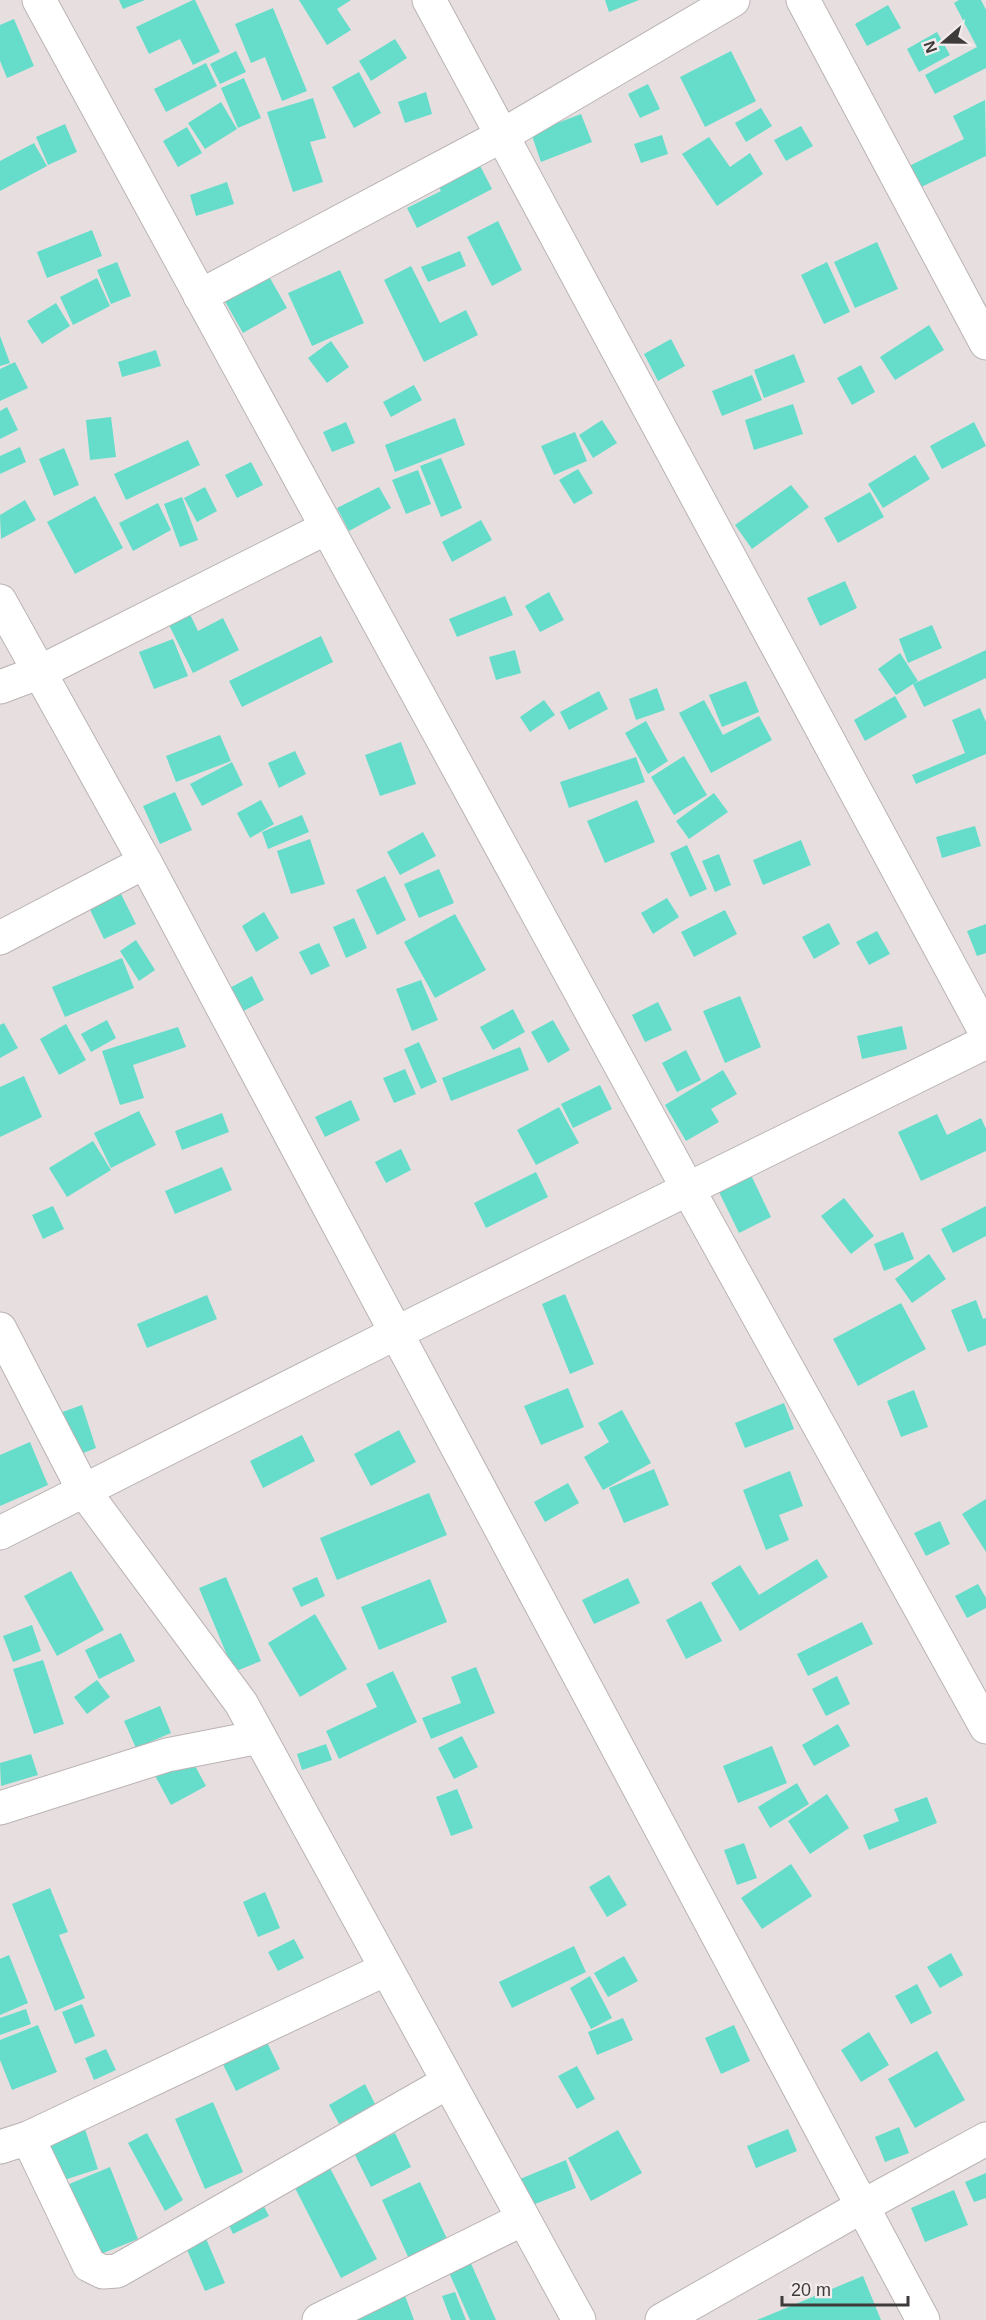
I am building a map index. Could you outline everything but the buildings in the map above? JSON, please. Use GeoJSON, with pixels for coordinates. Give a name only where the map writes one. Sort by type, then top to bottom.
{"type":"FeatureCollection","features":[{"type":"Feature","properties":{"kind":"street"},"geometry":{"type":"LineString","coordinates":[[39,0],[688,1189],[986,1727]]}},
{"type":"Feature","properties":{"kind":"street"},"geometry":{"type":"LineString","coordinates":[[429,0],[986,1033]]}},
{"type":"Feature","properties":{"kind":"street"},"geometry":{"type":"LineString","coordinates":[[200,296],[503,135],[733,0]]}},
{"type":"Feature","properties":{"kind":"street"},"geometry":{"type":"LineString","coordinates":[[803,0],[986,343]]}},
{"type":"Feature","properties":{"kind":"street"},"geometry":{"type":"LineString","coordinates":[[0,687],[40,672],[326,528]]}},
{"type":"Feature","properties":{"kind":"street"},"geometry":{"type":"LineString","coordinates":[[0,601],[145,862],[923,2320]]}},
{"type":"Feature","properties":{"kind":"street"},"geometry":{"type":"LineString","coordinates":[[0,938],[145,862]]}},
{"type":"Feature","properties":{"kind":"street"},"geometry":{"type":"LineString","coordinates":[[0,1533],[396,1333],[986,1042]]}},
{"type":"Feature","properties":{"kind":"street"},"geometry":{"type":"LineString","coordinates":[[0,1329],[84,1491],[241,1703],[579,2320]]}},
{"type":"Feature","properties":{"kind":"street"},"geometry":{"type":"LineString","coordinates":[[0,1808],[167,1755],[259,1737]]}},
{"type":"Feature","properties":{"kind":"street"},"geometry":{"type":"LineString","coordinates":[[386,1969],[14,2143],[89,2265],[103,2272],[117,2271],[448,2082]]}},
{"type":"Feature","properties":{"kind":"street"},"geometry":{"type":"LineString","coordinates":[[662,2320],[986,2139]]}},
{"type":"Feature","properties":{"kind":"street"},"geometry":{"type":"LineString","coordinates":[[319,2320],[523,2219]]}}]}
